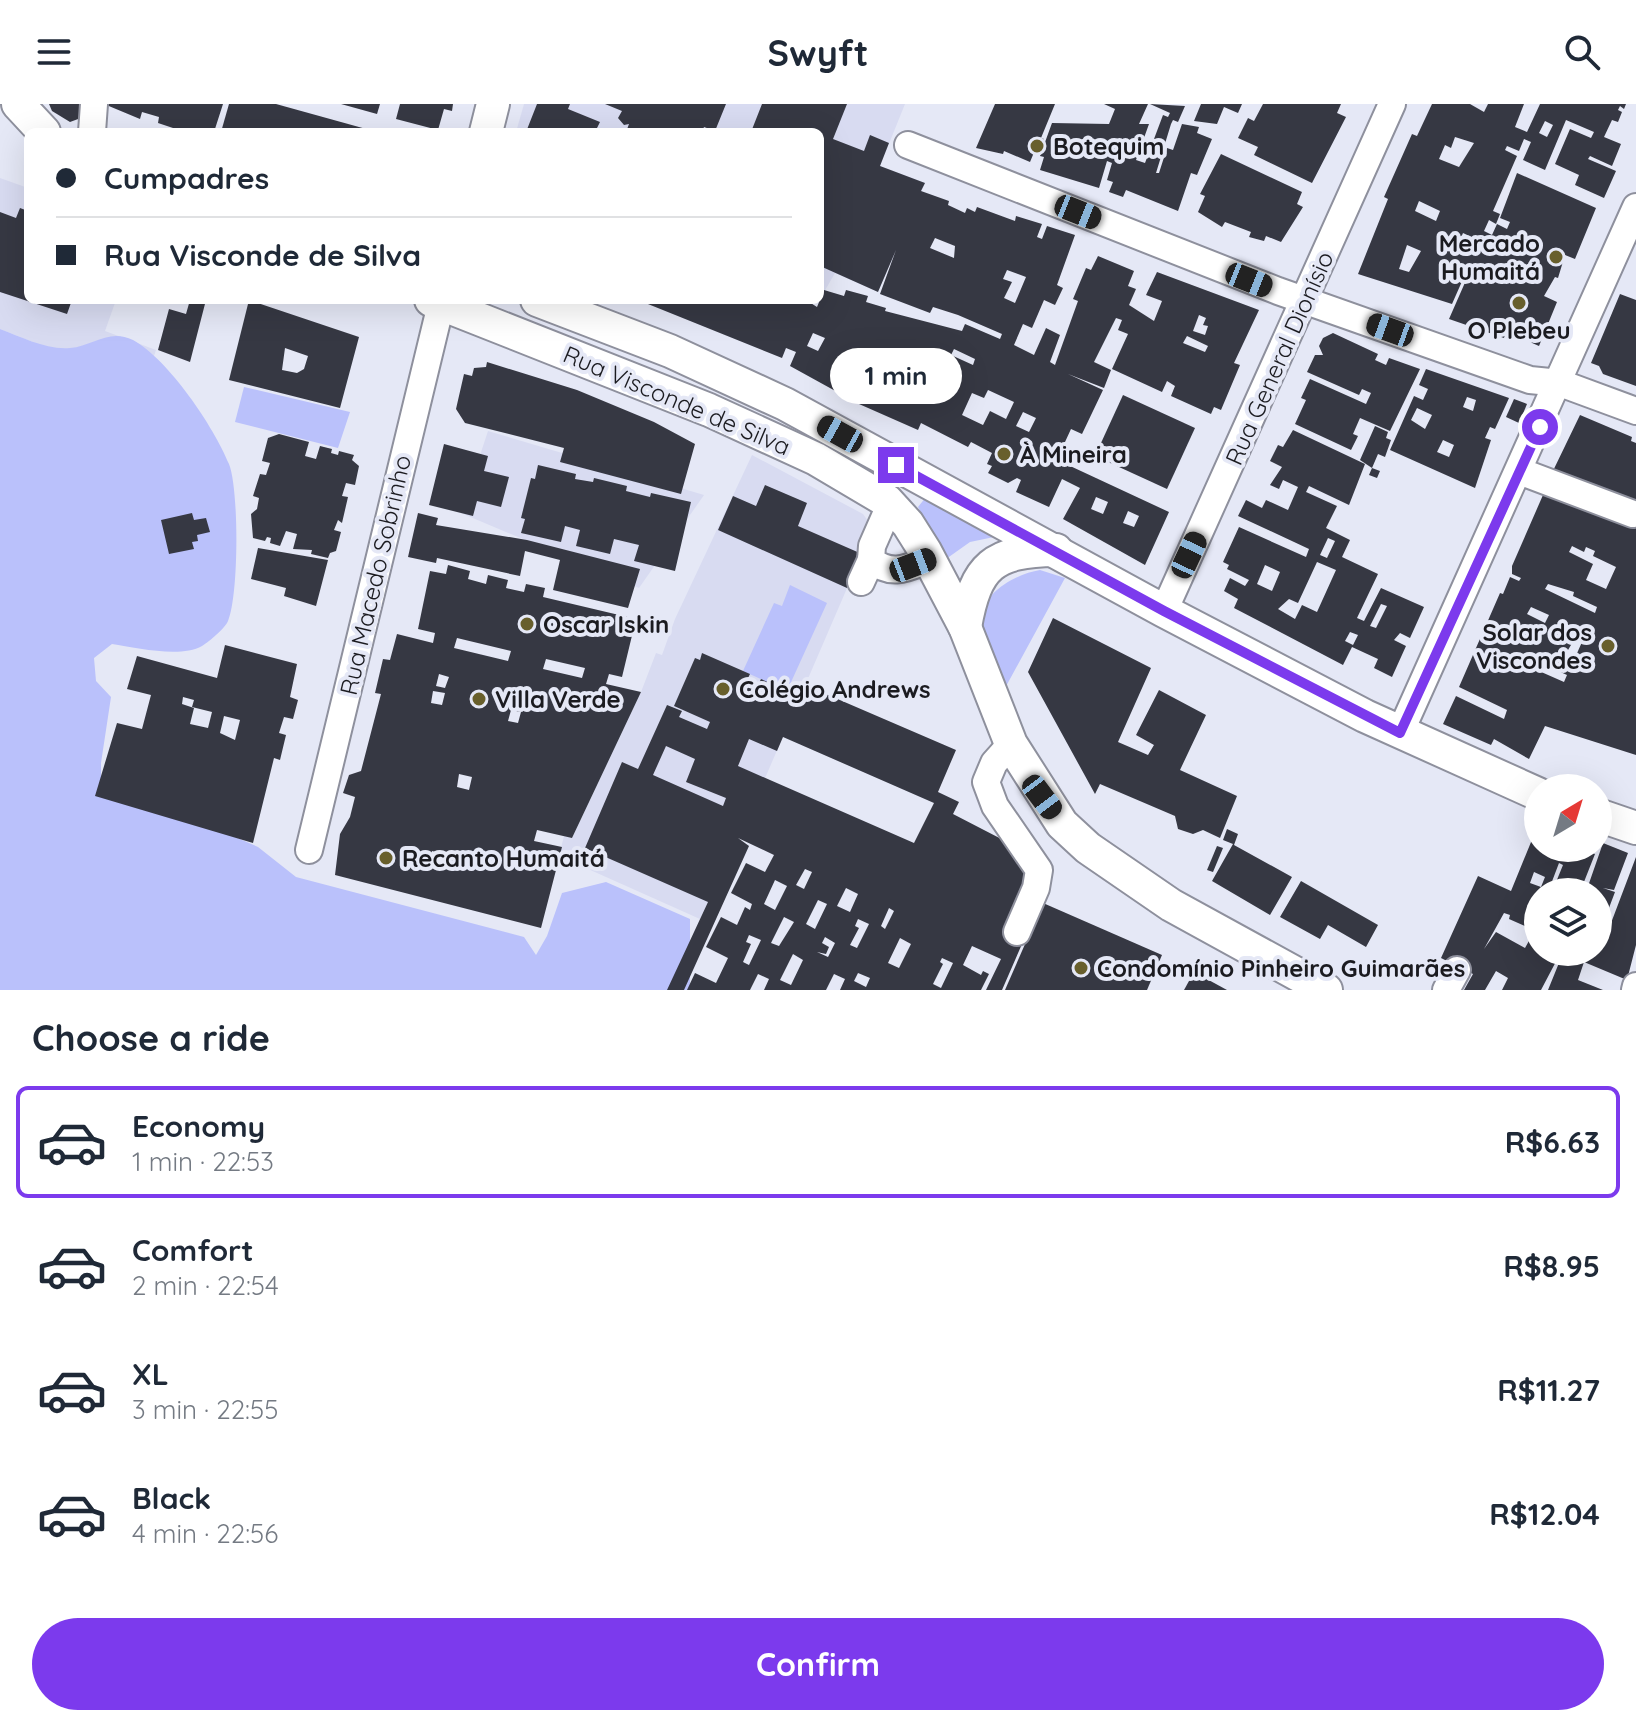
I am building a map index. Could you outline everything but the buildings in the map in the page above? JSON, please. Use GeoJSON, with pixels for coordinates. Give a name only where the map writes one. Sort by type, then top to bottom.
{"type":"FeatureCollection","features":[{"type":"Feature","properties":{"kind":"main road"},"geometry":{"type":"LineString","coordinates":[[18,104],[40,128]]}},
{"type":"Feature","properties":{"kind":"main road"},"geometry":{"type":"LineString","coordinates":[[487,128],[493,104]]}},
{"type":"Feature","properties":{"kind":"main road","name":"Rua Visconde de Silva"},"geometry":{"type":"LineString","coordinates":[[445,304],[709,410],[816,459],[854,479],[899,515]]}},
{"type":"Feature","properties":{"kind":"main road","name":"Rua Visconde de Silva"},"geometry":{"type":"LineString","coordinates":[[547,304],[670,351],[785,404],[1164,611],[1400,733],[1524,788]]}},
{"type":"Feature","properties":{"kind":"main road"},"geometry":{"type":"LineString","coordinates":[[899,515],[930,559],[965,627],[1011,744],[1048,806],[1088,848],[1171,905],[1326,990]]}},
{"type":"Feature","properties":{"kind":"main road"},"geometry":{"type":"LineString","coordinates":[[965,627],[973,587],[990,565],[1014,553],[1056,550]]}},
{"type":"Feature","properties":{"kind":"main road"},"geometry":{"type":"LineString","coordinates":[[1612,820],[1636,828]]}},
{"type":"Feature","properties":{"kind":"street"},"geometry":{"type":"LineString","coordinates":[[92,128],[94,104]]}},
{"type":"Feature","properties":{"kind":"street","name":"Rua General Dionísio"},"geometry":{"type":"LineString","coordinates":[[1164,611],[1392,104]]}},
{"type":"Feature","properties":{"kind":"street"},"geometry":{"type":"LineString","coordinates":[[908,145],[1306,300],[1530,380],[1560,383],[1636,411]]}},
{"type":"Feature","properties":{"kind":"street"},"geometry":{"type":"LineString","coordinates":[[1400,733],[1560,383],[1636,207]]}},
{"type":"Feature","properties":{"kind":"street","name":"Rua Macedo Sobrinho"},"geometry":{"type":"LineString","coordinates":[[309,850],[437,304]]}},
{"type":"Feature","properties":{"kind":"street"},"geometry":{"type":"LineString","coordinates":[[1519,471],[1633,514]]}},
{"type":"Feature","properties":{"kind":"street"},"geometry":{"type":"LineString","coordinates":[[899,515],[872,546],[866,571],[882,569],[896,572],[930,559]]}},
{"type":"Feature","properties":{"kind":"street"},"geometry":{"type":"LineString","coordinates":[[1011,744],[994,763],[986,782],[995,806],[1039,870],[1036,888],[1017,932]]}},
{"type":"Feature","properties":{"kind":"shaded area"},"geometry":{"type":"Polygon","coordinates":[[[524,104],[905,104],[880,166],[925,183],[878,292],[835,273],[824,292],[824,128],[517,128],[524,104]]]}},
{"type":"Feature","properties":{"kind":"shaded area"},"geometry":{"type":"Polygon","coordinates":[[[0,178],[24,187],[24,304],[115,304],[105,331],[156,350],[144,386],[0,329],[0,178]]]}},
{"type":"Feature","properties":{"kind":"shaded area"},"geometry":{"type":"Polygon","coordinates":[[[0,329],[61,348],[78,347],[116,336],[133,340],[161,363],[189,396],[222,449],[232,477],[236,566],[232,608],[221,631],[193,650],[158,651],[112,644],[94,658],[96,681],[111,697],[101,763],[101,795],[233,836],[258,847],[296,877],[524,937],[536,955],[547,936],[562,893],[606,882],[690,919],[690,990],[0,990],[0,329]]]}},
{"type":"Feature","properties":{"kind":"shaded area"},"geometry":{"type":"Polygon","coordinates":[[[244,387],[350,412],[338,448],[235,422],[244,387]]]}},
{"type":"Feature","properties":{"kind":"shaded area"},"geometry":{"type":"Polygon","coordinates":[[[488,431],[704,495],[639,588],[461,513],[488,431]]]}},
{"type":"Feature","properties":{"kind":"shaded area","name":"Colégio Andrews"},"geometry":{"type":"Polygon","coordinates":[[[752,455],[863,514],[873,528],[753,806],[700,919],[559,856],[564,836],[572,838],[641,692],[656,653],[662,655],[675,619],[752,455]]]}},
{"type":"Feature","properties":{"kind":"shaded area"},"geometry":{"type":"Polygon","coordinates":[[[926,497],[994,537],[970,542],[946,559],[918,507],[926,497]]]}},
{"type":"Feature","properties":{"kind":"shaded area"},"geometry":{"type":"Polygon","coordinates":[[[1040,570],[1065,578],[1004,690],[984,641],[981,625],[985,604],[1000,587],[1040,570]]]}},
{"type":"Feature","properties":{"kind":"shaded area"},"geometry":{"type":"Polygon","coordinates":[[[790,585],[827,603],[787,691],[743,671],[774,603],[782,606],[790,585]]]}},
{"type":"Feature","properties":{"kind":"place","name":"Botequim"},"geometry":{"type":"Point","coordinates":[1037,146]}},
{"type":"Feature","properties":{"kind":"place","name":"Mercado Humaitá"},"geometry":{"type":"Point","coordinates":[1556,257]}},
{"type":"Feature","properties":{"kind":"place","name":"O Plebeu"},"geometry":{"type":"Point","coordinates":[1519,303]}},
{"type":"Feature","properties":{"kind":"place","name":"À Mineira"},"geometry":{"type":"Point","coordinates":[1004,454]}},
{"type":"Feature","properties":{"kind":"place","name":"Oscar Iskin"},"geometry":{"type":"Point","coordinates":[527,624]}},
{"type":"Feature","properties":{"kind":"place","name":"Solar dos Viscondes"},"geometry":{"type":"Point","coordinates":[1608,646]}},
{"type":"Feature","properties":{"kind":"place","name":"Colégio Andrews"},"geometry":{"type":"Point","coordinates":[723,689]}},
{"type":"Feature","properties":{"kind":"place","name":"Villa Verde"},"geometry":{"type":"Point","coordinates":[479,699]}},
{"type":"Feature","properties":{"kind":"place","name":"Recanto Humaitá"},"geometry":{"type":"Point","coordinates":[386,858]}},
{"type":"Feature","properties":{"kind":"place","name":"Condomínio Pinheiro Guimarães"},"geometry":{"type":"Point","coordinates":[1081,968]}},
{"type":"Feature","properties":{"kind":"route"},"geometry":{"type":"LineString","coordinates":[[896,465],[1164,611],[1400,733],[1540,427]]}}]}
